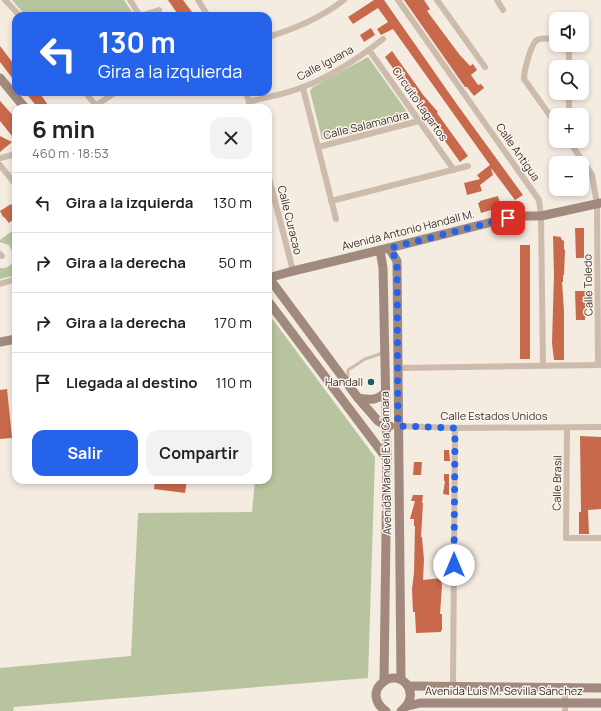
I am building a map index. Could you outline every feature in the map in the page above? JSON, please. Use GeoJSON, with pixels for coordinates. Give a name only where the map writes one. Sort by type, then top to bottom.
{"type":"FeatureCollection","features":[{"type":"Feature","properties":{"kind":"street"},"geometry":{"type":"LineString","coordinates":[[5,0],[16,12]]}},
{"type":"Feature","properties":{"kind":"street"},"geometry":{"type":"LineString","coordinates":[[130,0],[138,12]]}},
{"type":"Feature","properties":{"kind":"street"},"geometry":{"type":"LineString","coordinates":[[198,0],[206,12]]}},
{"type":"Feature","properties":{"kind":"street"},"geometry":{"type":"LineString","coordinates":[[272,37],[294,29],[337,6],[344,0]]}},
{"type":"Feature","properties":{"kind":"street","name":"Calle Antigua"},"geometry":{"type":"LineString","coordinates":[[398,0],[539,200],[541,216],[543,365]]}},
{"type":"Feature","properties":{"kind":"street"},"geometry":{"type":"LineString","coordinates":[[438,0],[485,67]]}},
{"type":"Feature","properties":{"kind":"street"},"geometry":{"type":"LineString","coordinates":[[497,0],[504,10]]}},
{"type":"Feature","properties":{"kind":"street"},"geometry":{"type":"LineString","coordinates":[[153,12],[159,10]]}},
{"type":"Feature","properties":{"kind":"street","name":"Calle Iguana"},"geometry":{"type":"LineString","coordinates":[[253,104],[303,88],[346,66],[383,39]]}},
{"type":"Feature","properties":{"kind":"street"},"geometry":{"type":"LineString","coordinates":[[549,39],[536,40],[533,44],[524,73],[524,79],[549,114]]}},
{"type":"Feature","properties":{"kind":"street","name":"Circuito Lagartos"},"geometry":{"type":"LineString","coordinates":[[369,50],[454,170]]}},
{"type":"Feature","properties":{"kind":"street"},"geometry":{"type":"LineString","coordinates":[[0,78],[12,92]]}},
{"type":"Feature","properties":{"kind":"street"},"geometry":{"type":"LineString","coordinates":[[303,88],[336,219]]}},
{"type":"Feature","properties":{"kind":"street"},"geometry":{"type":"LineString","coordinates":[[16,96],[23,104]]}},
{"type":"Feature","properties":{"kind":"street"},"geometry":{"type":"LineString","coordinates":[[99,104],[110,96]]}},
{"type":"Feature","properties":{"kind":"street","name":"Calle Salamandra"},"geometry":{"type":"LineString","coordinates":[[318,147],[419,121]]}},
{"type":"Feature","properties":{"kind":"street","name":"Calle Toledo"},"geometry":{"type":"LineString","coordinates":[[574,148],[592,175],[599,204],[600,365]]}},
{"type":"Feature","properties":{"kind":"street"},"geometry":{"type":"LineString","coordinates":[[0,158],[12,155]]}},
{"type":"Feature","properties":{"kind":"street"},"geometry":{"type":"LineString","coordinates":[[0,165],[12,180]]}},
{"type":"Feature","properties":{"kind":"street"},"geometry":{"type":"LineString","coordinates":[[331,201],[468,166]]}},
{"type":"Feature","properties":{"kind":"street","name":"Calle Curacao"},"geometry":{"type":"LineString","coordinates":[[272,190],[293,271]]}},
{"type":"Feature","properties":{"kind":"street","name":"Avenida Antonio Handall M."},"geometry":{"type":"LineString","coordinates":[[272,277],[508,218],[541,216],[599,204]]}},
{"type":"Feature","properties":{"kind":"street","name":"Avenida Manuel Evia Cámara"},"geometry":{"type":"LineString","coordinates":[[384,680],[388,459],[384,352],[383,268],[385,249]]}},
{"type":"Feature","properties":{"kind":"street","name":"Avenida Manuel Evia Cámara"},"geometry":{"type":"LineString","coordinates":[[385,249],[397,261],[401,679]]}},
{"type":"Feature","properties":{"kind":"street"},"geometry":{"type":"LineString","coordinates":[[0,284],[12,280]]}},
{"type":"Feature","properties":{"kind":"street","name":"Avenida Manuel Evia Cámara"},"geometry":{"type":"LineString","coordinates":[[272,283],[358,398],[378,421],[386,426]]}},
{"type":"Feature","properties":{"kind":"street","name":"Avenida Manuel Evia Cámara"},"geometry":{"type":"LineString","coordinates":[[272,306],[388,459]]}},
{"type":"Feature","properties":{"kind":"street"},"geometry":{"type":"LineString","coordinates":[[0,342],[12,340]]}},
{"type":"Feature","properties":{"kind":"street"},"geometry":{"type":"LineString","coordinates":[[397,368],[600,365]]}},
{"type":"Feature","properties":{"kind":"street"},"geometry":{"type":"LineString","coordinates":[[358,398],[377,399],[385,392]]}},
{"type":"Feature","properties":{"kind":"street","name":"Calle Estados Unidos"},"geometry":{"type":"LineString","coordinates":[[386,426],[455,428],[601,427]]}},
{"type":"Feature","properties":{"kind":"street"},"geometry":{"type":"LineString","coordinates":[[453,687],[455,428]]}},
{"type":"Feature","properties":{"kind":"street","name":"Calle Brasil"},"geometry":{"type":"LineString","coordinates":[[567,428],[566,538],[601,538]]}},
{"type":"Feature","properties":{"kind":"street"},"geometry":{"type":"LineString","coordinates":[[385,711],[378,704],[376,695],[378,687],[384,680],[392,678],[401,679],[409,686],[411,696],[405,709]]}},
{"type":"Feature","properties":{"kind":"street","name":"Avenida Luis M. Sevilla Sánchez"},"geometry":{"type":"LineString","coordinates":[[409,686],[601,688]]}},
{"type":"Feature","properties":{"kind":"street"},"geometry":{"type":"LineString","coordinates":[[565,688],[565,707]]}},
{"type":"Feature","properties":{"kind":"street","name":"Avenida Luis M. Sevilla Sánchez"},"geometry":{"type":"LineString","coordinates":[[405,709],[420,703],[454,707],[565,707],[601,703]]}},
{"type":"Feature","properties":{"kind":"lane"},"geometry":{"type":"LineString","coordinates":[[337,392],[348,384],[348,370],[365,359],[384,352]]}},
{"type":"Feature","properties":{"kind":"green space"},"geometry":{"type":"Polygon","coordinates":[[[12,0],[124,0],[132,12],[22,12],[12,0]]]}},
{"type":"Feature","properties":{"kind":"green space"},"geometry":{"type":"Polygon","coordinates":[[[368,57],[410,116],[408,120],[326,140],[322,139],[310,91],[313,87],[368,57]]]}},
{"type":"Feature","properties":{"kind":"green space"},"geometry":{"type":"Polygon","coordinates":[[[12,231],[12,252],[9,245],[0,242],[0,240],[12,231]]]}},
{"type":"Feature","properties":{"kind":"green space"},"geometry":{"type":"Polygon","coordinates":[[[12,262],[12,276],[0,279],[0,268],[6,268],[12,262]]]}},
{"type":"Feature","properties":{"kind":"green space"},"geometry":{"type":"Polygon","coordinates":[[[272,318],[375,457],[368,678],[14,707],[13,711],[0,711],[0,668],[131,656],[138,513],[252,512],[255,484],[272,484],[272,318]]]}},
{"type":"Feature","properties":{"kind":"building"},"geometry":{"type":"Polygon","coordinates":[[[168,0],[183,0],[192,12],[176,12],[168,0]]]}},
{"type":"Feature","properties":{"kind":"building"},"geometry":{"type":"Polygon","coordinates":[[[374,0],[384,0],[523,195],[515,200],[491,168],[493,175],[480,185],[482,191],[467,195],[464,183],[480,179],[477,175],[490,165],[393,29],[381,35],[377,29],[388,22],[378,8],[353,24],[348,17],[374,0]]]}},
{"type":"Feature","properties":{"kind":"building"},"geometry":{"type":"Polygon","coordinates":[[[404,0],[424,0],[430,9],[427,11],[459,54],[470,66],[473,64],[477,70],[471,75],[478,85],[481,84],[484,88],[474,96],[467,87],[465,87],[404,0]]]}},
{"type":"Feature","properties":{"kind":"building"},"geometry":{"type":"Polygon","coordinates":[[[371,28],[375,35],[364,42],[360,35],[371,28]]]}},
{"type":"Feature","properties":{"kind":"building"},"geometry":{"type":"Polygon","coordinates":[[[0,46],[12,62],[12,78],[0,62],[0,46]]]}},
{"type":"Feature","properties":{"kind":"building"},"geometry":{"type":"Polygon","coordinates":[[[392,51],[424,96],[438,112],[437,113],[468,156],[460,162],[385,57],[392,51]]]}},
{"type":"Feature","properties":{"kind":"building"},"geometry":{"type":"Polygon","coordinates":[[[28,96],[42,96],[47,104],[35,104],[28,96]]]}},
{"type":"Feature","properties":{"kind":"building"},"geometry":{"type":"Polygon","coordinates":[[[0,101],[12,114],[12,136],[0,121],[0,101]]]}},
{"type":"Feature","properties":{"kind":"building"},"geometry":{"type":"Polygon","coordinates":[[[0,136],[12,142],[0,152],[0,136]]]}},
{"type":"Feature","properties":{"kind":"building"},"geometry":{"type":"Polygon","coordinates":[[[498,196],[501,207],[481,213],[478,203],[480,201],[498,196]]]}},
{"type":"Feature","properties":{"kind":"building"},"geometry":{"type":"Polygon","coordinates":[[[11,204],[12,220],[9,223],[0,211],[11,204]]]}},
{"type":"Feature","properties":{"kind":"building"},"geometry":{"type":"Polygon","coordinates":[[[575,228],[584,228],[584,258],[576,258],[575,228]]]}},
{"type":"Feature","properties":{"kind":"building"},"geometry":{"type":"Polygon","coordinates":[[[553,236],[561,237],[564,241],[565,250],[564,275],[562,282],[564,311],[564,360],[554,360],[552,343],[554,274],[553,236]]]}},
{"type":"Feature","properties":{"kind":"building"},"geometry":{"type":"Polygon","coordinates":[[[520,245],[530,245],[530,359],[520,359],[520,245]]]}},
{"type":"Feature","properties":{"kind":"building"},"geometry":{"type":"Polygon","coordinates":[[[575,291],[585,291],[585,320],[576,320],[575,291]]]}},
{"type":"Feature","properties":{"kind":"building"},"geometry":{"type":"Polygon","coordinates":[[[7,389],[12,438],[0,439],[0,390],[7,389]]]}},
{"type":"Feature","properties":{"kind":"building"},"geometry":{"type":"Polygon","coordinates":[[[580,436],[601,437],[601,509],[588,510],[589,534],[579,534],[579,512],[581,512],[580,436]]]}},
{"type":"Feature","properties":{"kind":"building"},"geometry":{"type":"Polygon","coordinates":[[[444,450],[449,450],[450,461],[444,461],[444,450]]]}},
{"type":"Feature","properties":{"kind":"building"},"geometry":{"type":"Polygon","coordinates":[[[414,462],[422,462],[421,475],[413,475],[414,462]]]}},
{"type":"Feature","properties":{"kind":"building"},"geometry":{"type":"Polygon","coordinates":[[[444,474],[449,474],[449,495],[443,494],[445,481],[444,474]]]}},
{"type":"Feature","properties":{"kind":"building"},"geometry":{"type":"Polygon","coordinates":[[[155,484],[186,484],[185,493],[154,489],[155,484]]]}},
{"type":"Feature","properties":{"kind":"building"},"geometry":{"type":"Polygon","coordinates":[[[413,495],[423,495],[421,537],[424,560],[423,580],[441,578],[441,632],[416,633],[412,589],[414,573],[415,526],[414,519],[410,519],[415,501],[411,501],[413,495]]]}},
{"type":"Feature","properties":{"kind":"place","name":"Handall"},"geometry":{"type":"Point","coordinates":[371,382]}},
{"type":"Feature","properties":{"kind":"route"},"geometry":{"type":"LineString","coordinates":[[454,565],[455,428],[398,426],[397,261],[390,248],[508,218]]}}]}
